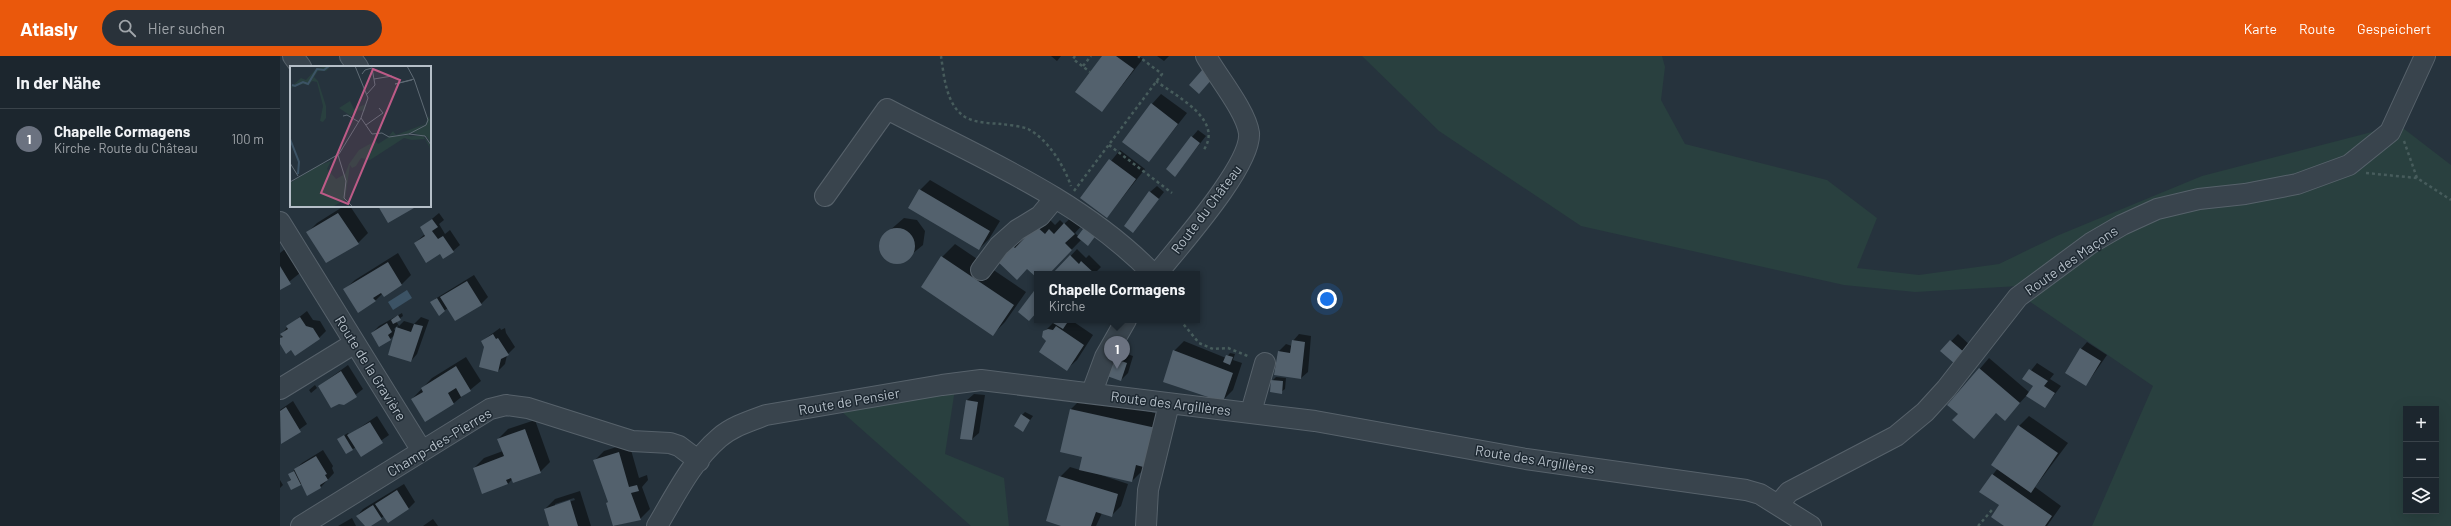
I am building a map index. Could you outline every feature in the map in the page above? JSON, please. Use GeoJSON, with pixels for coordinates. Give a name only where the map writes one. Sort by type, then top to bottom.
{"type":"FeatureCollection","features":[{"type":"Feature","properties":{"kind":"street"},"geometry":{"type":"LineString","coordinates":[[293,56],[300,66]]}},
{"type":"Feature","properties":{"kind":"street"},"geometry":{"type":"LineString","coordinates":[[350,56],[357,66]]}},
{"type":"Feature","properties":{"kind":"street","name":"Route du Château"},"geometry":{"type":"LineString","coordinates":[[1159,271],[1238,170],[1247,148],[1249,133],[1244,118],[1206,56]]}},
{"type":"Feature","properties":{"kind":"street","name":"Route des Maçons"},"geometry":{"type":"LineString","coordinates":[[1778,505],[1789,492],[1896,436],[1925,412],[1946,389],[2018,297],[2091,243],[2122,225],[2157,209],[2199,199],[2245,194],[2297,184],[2324,176],[2349,165],[2390,132],[2425,56]]}},
{"type":"Feature","properties":{"kind":"street"},"geometry":{"type":"LineString","coordinates":[[826,196],[887,109],[1055,198],[1130,250],[1151,271]]}},
{"type":"Feature","properties":{"kind":"street"},"geometry":{"type":"LineString","coordinates":[[981,270],[999,246],[1017,230],[1040,216],[1055,198]]}},
{"type":"Feature","properties":{"kind":"street","name":"Route de la Gravière"},"geometry":{"type":"LineString","coordinates":[[283,235],[320,285],[422,451]]}},
{"type":"Feature","properties":{"kind":"street"},"geometry":{"type":"LineString","coordinates":[[1092,392],[1104,357],[1124,323]]}},
{"type":"Feature","properties":{"kind":"street"},"geometry":{"type":"LineString","coordinates":[[280,389],[355,343]]}},
{"type":"Feature","properties":{"kind":"street","name":"Route des Argillères"},"geometry":{"type":"LineString","coordinates":[[1251,412],[1265,363]]}},
{"type":"Feature","properties":{"kind":"street","name":"Route de Pensier"},"geometry":{"type":"LineString","coordinates":[[657,526],[689,473],[719,438],[743,423],[766,415],[926,387],[980,380],[1092,392]]}},
{"type":"Feature","properties":{"kind":"street","name":"Route des Argillères"},"geometry":{"type":"LineString","coordinates":[[1092,392],[1169,404],[1251,412],[1315,421],[1526,459],[1746,490],[1760,494],[1811,526]]}},
{"type":"Feature","properties":{"kind":"street"},"geometry":{"type":"LineString","coordinates":[[1146,526],[1148,490],[1169,404]]}},
{"type":"Feature","properties":{"kind":"street","name":"Champ-des-Pierres"},"geometry":{"type":"LineString","coordinates":[[301,526],[490,410],[506,406],[528,408],[632,441],[670,443],[679,446],[699,461]]}},
{"type":"Feature","properties":{"kind":"path"},"geometry":{"type":"LineString","coordinates":[[941,56],[947,88],[956,108],[965,117],[979,122],[1027,129],[1040,137],[1058,160],[1068,177],[1073,193],[1162,74],[1138,56]]}},
{"type":"Feature","properties":{"kind":"path"},"geometry":{"type":"LineString","coordinates":[[1075,56],[1073,59],[1090,72]]}},
{"type":"Feature","properties":{"kind":"path"},"geometry":{"type":"LineString","coordinates":[[1083,66],[1091,56]]}},
{"type":"Feature","properties":{"kind":"path"},"geometry":{"type":"LineString","coordinates":[[1156,81],[1202,117],[1208,125],[1210,137],[1203,151]]}},
{"type":"Feature","properties":{"kind":"path"},"geometry":{"type":"LineString","coordinates":[[2400,113],[2405,144],[2417,178]]}},
{"type":"Feature","properties":{"kind":"path"},"geometry":{"type":"LineString","coordinates":[[1109,145],[1172,193]]}},
{"type":"Feature","properties":{"kind":"path"},"geometry":{"type":"LineString","coordinates":[[2349,165],[2356,170],[2376,176],[2417,178],[2451,200]]}},
{"type":"Feature","properties":{"kind":"path"},"geometry":{"type":"LineString","coordinates":[[1182,323],[1199,343],[1214,349],[1228,348],[1265,363]]}},
{"type":"Feature","properties":{"kind":"path"},"geometry":{"type":"LineString","coordinates":[[1978,526],[1992,510]]}},
{"type":"Feature","properties":{"kind":"green space"},"geometry":{"type":"Polygon","coordinates":[[[1362,56],[1662,56],[1665,67],[1661,100],[1685,144],[1827,180],[1877,218],[1857,268],[1919,275],[1999,264],[2059,235],[2202,176],[2399,125],[2451,165],[2451,526],[2092,526],[2153,386],[2029,301],[2092,256],[2077,246],[2019,286],[1915,292],[1844,285],[1581,226],[1439,131],[1362,56]]]}},
{"type":"Feature","properties":{"kind":"green space"},"geometry":{"type":"Polygon","coordinates":[[[955,389],[945,454],[1004,478],[1009,526],[971,526],[841,411],[955,389]]]}},
{"type":"Feature","properties":{"kind":"water"},"geometry":{"type":"Polygon","coordinates":[[[407,290],[412,298],[393,310],[388,302],[407,290]]]}},
{"type":"Feature","properties":{"kind":"building"},"geometry":{"type":"Polygon","coordinates":[[[1102,56],[1116,56],[1134,69],[1102,112],[1075,92],[1102,56]]]}},
{"type":"Feature","properties":{"kind":"building"},"geometry":{"type":"Polygon","coordinates":[[[1203,69],[1213,78],[1199,94],[1189,85],[1203,69]]]}},
{"type":"Feature","properties":{"kind":"building"},"geometry":{"type":"Polygon","coordinates":[[[1151,103],[1178,124],[1149,162],[1122,142],[1151,103]]]}},
{"type":"Feature","properties":{"kind":"building"},"geometry":{"type":"Polygon","coordinates":[[[1191,136],[1200,143],[1175,177],[1166,169],[1191,136]]]}},
{"type":"Feature","properties":{"kind":"building"},"geometry":{"type":"Polygon","coordinates":[[[1109,159],[1136,179],[1107,218],[1080,198],[1109,159]]]}},
{"type":"Feature","properties":{"kind":"building"},"geometry":{"type":"Polygon","coordinates":[[[919,189],[990,231],[979,250],[908,208],[919,189]]]}},
{"type":"Feature","properties":{"kind":"building"},"geometry":{"type":"Polygon","coordinates":[[[1149,191],[1159,199],[1133,233],[1124,226],[1149,191]]]}},
{"type":"Feature","properties":{"kind":"building"},"geometry":{"type":"Polygon","coordinates":[[[379,207],[414,208],[388,223],[379,207]]]}},
{"type":"Feature","properties":{"kind":"building"},"geometry":{"type":"Polygon","coordinates":[[[338,213],[359,244],[326,263],[306,232],[338,213]]]}},
{"type":"Feature","properties":{"kind":"building"},"geometry":{"type":"Polygon","coordinates":[[[432,219],[438,227],[432,231],[438,239],[443,236],[454,252],[443,259],[440,254],[426,263],[414,243],[425,236],[420,227],[432,219]]]}},
{"type":"Feature","properties":{"kind":"building"},"geometry":{"type":"Polygon","coordinates":[[[1064,223],[1075,234],[1065,243],[1072,250],[1052,271],[1034,271],[1034,275],[1027,269],[1017,280],[995,259],[1010,244],[1015,248],[1036,226],[1045,234],[1049,229],[1054,234],[1064,223]]]}},
{"type":"Feature","properties":{"kind":"building"},"geometry":{"type":"Polygon","coordinates":[[[1086,225],[1097,234],[1088,246],[1077,237],[1086,225]]]}},
{"type":"Feature","properties":{"kind":"building"},"geometry":{"type":"Polygon","coordinates":[[[901,228],[910,233],[914,239],[914,253],[910,259],[901,264],[893,264],[884,259],[880,253],[879,242],[884,233],[890,229],[901,228]]]}},
{"type":"Feature","properties":{"kind":"building"},"geometry":{"type":"Polygon","coordinates":[[[1070,255],[1079,264],[1081,261],[1092,271],[1055,271],[1070,255]]]}},
{"type":"Feature","properties":{"kind":"building"},"geometry":{"type":"Polygon","coordinates":[[[941,256],[1014,305],[993,336],[921,287],[941,256]]]}},
{"type":"Feature","properties":{"kind":"building"},"geometry":{"type":"Polygon","coordinates":[[[388,262],[402,285],[384,297],[381,293],[373,298],[376,301],[358,313],[343,289],[388,262]]]}},
{"type":"Feature","properties":{"kind":"building"},"geometry":{"type":"Polygon","coordinates":[[[280,266],[291,284],[280,290],[280,266]]]}},
{"type":"Feature","properties":{"kind":"building"},"geometry":{"type":"Polygon","coordinates":[[[467,281],[482,305],[455,321],[440,297],[467,281]]]}},
{"type":"Feature","properties":{"kind":"building"},"geometry":{"type":"Polygon","coordinates":[[[1034,291],[1034,315],[1029,321],[1018,312],[1034,291]]]}},
{"type":"Feature","properties":{"kind":"building"},"geometry":{"type":"Polygon","coordinates":[[[437,298],[445,311],[439,316],[430,302],[437,298]]]}},
{"type":"Feature","properties":{"kind":"building"},"geometry":{"type":"Polygon","coordinates":[[[398,315],[401,320],[393,324],[391,320],[398,315]]]}},
{"type":"Feature","properties":{"kind":"building"},"geometry":{"type":"Polygon","coordinates":[[[300,317],[306,326],[313,328],[320,339],[295,356],[291,350],[286,354],[280,344],[280,338],[283,337],[280,334],[288,329],[286,326],[300,317]]]}},
{"type":"Feature","properties":{"kind":"building"},"geometry":{"type":"Polygon","coordinates":[[[387,323],[392,332],[388,335],[391,340],[379,347],[371,333],[387,323]]]}},
{"type":"Feature","properties":{"kind":"building"},"geometry":{"type":"Polygon","coordinates":[[[1053,323],[1067,323],[1063,329],[1053,323]]]}},
{"type":"Feature","properties":{"kind":"building"},"geometry":{"type":"Polygon","coordinates":[[[414,324],[423,326],[411,362],[388,355],[396,327],[411,332],[414,324]]]}},
{"type":"Feature","properties":{"kind":"building"},"geometry":{"type":"Polygon","coordinates":[[[1056,326],[1084,345],[1067,371],[1039,352],[1046,341],[1042,337],[1043,331],[1048,329],[1053,330],[1056,326]]]}},
{"type":"Feature","properties":{"kind":"building"},"geometry":{"type":"Polygon","coordinates":[[[493,334],[496,339],[498,338],[509,355],[501,359],[498,372],[479,367],[484,347],[481,341],[493,334]]]}},
{"type":"Feature","properties":{"kind":"building"},"geometry":{"type":"Polygon","coordinates":[[[1292,340],[1305,342],[1301,379],[1274,375],[1278,351],[1290,353],[1292,340]]]}},
{"type":"Feature","properties":{"kind":"building"},"geometry":{"type":"Polygon","coordinates":[[[1950,340],[1965,353],[1955,364],[1940,351],[1950,340]]]}},
{"type":"Feature","properties":{"kind":"building"},"geometry":{"type":"Polygon","coordinates":[[[2080,348],[2101,361],[2086,386],[2065,373],[2080,348]]]}},
{"type":"Feature","properties":{"kind":"building"},"geometry":{"type":"Polygon","coordinates":[[[1173,350],[1233,373],[1223,402],[1163,382],[1173,350]]]}},
{"type":"Feature","properties":{"kind":"building"},"geometry":{"type":"Polygon","coordinates":[[[1226,355],[1233,357],[1230,365],[1223,362],[1226,355]]]}},
{"type":"Feature","properties":{"kind":"building"},"geometry":{"type":"Polygon","coordinates":[[[1113,358],[1127,363],[1121,381],[1107,376],[1113,358]]]}},
{"type":"Feature","properties":{"kind":"building"},"geometry":{"type":"Polygon","coordinates":[[[456,366],[471,391],[461,397],[456,388],[448,393],[454,404],[425,422],[411,399],[423,392],[421,388],[456,366]]]}},
{"type":"Feature","properties":{"kind":"building"},"geometry":{"type":"Polygon","coordinates":[[[1979,368],[2020,403],[2005,421],[1996,413],[1974,439],[1952,420],[1958,414],[1947,405],[1979,368]]]}},
{"type":"Feature","properties":{"kind":"building"},"geometry":{"type":"Polygon","coordinates":[[[2029,369],[2048,381],[2044,386],[2055,393],[2045,408],[2026,396],[2033,386],[2022,379],[2029,369]]]}},
{"type":"Feature","properties":{"kind":"building"},"geometry":{"type":"Polygon","coordinates":[[[341,371],[357,397],[344,405],[339,404],[331,408],[318,386],[341,371]]]}},
{"type":"Feature","properties":{"kind":"building"},"geometry":{"type":"Polygon","coordinates":[[[1271,380],[1283,381],[1282,394],[1270,392],[1271,380]]]}},
{"type":"Feature","properties":{"kind":"building"},"geometry":{"type":"Polygon","coordinates":[[[966,400],[978,402],[972,440],[960,439],[966,400]]]}},
{"type":"Feature","properties":{"kind":"building"},"geometry":{"type":"Polygon","coordinates":[[[286,407],[301,432],[281,444],[280,411],[286,407]]]}},
{"type":"Feature","properties":{"kind":"building"},"geometry":{"type":"Polygon","coordinates":[[[1070,409],[1156,428],[1147,468],[1136,465],[1132,482],[1079,470],[1082,457],[1060,452],[1070,409]]]}},
{"type":"Feature","properties":{"kind":"building"},"geometry":{"type":"Polygon","coordinates":[[[1021,414],[1030,420],[1023,432],[1014,426],[1021,414]]]}},
{"type":"Feature","properties":{"kind":"building"},"geometry":{"type":"Polygon","coordinates":[[[370,422],[383,443],[361,457],[347,435],[370,422]]]}},
{"type":"Feature","properties":{"kind":"building"},"geometry":{"type":"Polygon","coordinates":[[[2018,425],[2058,453],[2031,493],[1991,465],[2018,425]]]}},
{"type":"Feature","properties":{"kind":"building"},"geometry":{"type":"Polygon","coordinates":[[[525,429],[541,473],[513,483],[511,478],[506,480],[508,484],[482,494],[473,468],[504,456],[497,439],[525,429]]]}},
{"type":"Feature","properties":{"kind":"building"},"geometry":{"type":"Polygon","coordinates":[[[344,435],[353,450],[346,454],[337,439],[344,435]]]}},
{"type":"Feature","properties":{"kind":"building"},"geometry":{"type":"Polygon","coordinates":[[[619,452],[629,487],[637,485],[639,491],[631,493],[641,520],[613,526],[606,503],[608,502],[593,460],[619,452]]]}},
{"type":"Feature","properties":{"kind":"building"},"geometry":{"type":"Polygon","coordinates":[[[316,456],[327,474],[325,475],[328,480],[320,485],[321,488],[307,496],[294,469],[316,456]]]}},
{"type":"Feature","properties":{"kind":"building"},"geometry":{"type":"Polygon","coordinates":[[[294,471],[301,485],[291,490],[287,482],[291,480],[288,474],[294,471]]]}},
{"type":"Feature","properties":{"kind":"building"},"geometry":{"type":"Polygon","coordinates":[[[1992,474],[2052,516],[2045,526],[2004,526],[1991,517],[1999,505],[1979,492],[1992,474]]]}},
{"type":"Feature","properties":{"kind":"building"},"geometry":{"type":"Polygon","coordinates":[[[1059,476],[1118,494],[1112,517],[1096,512],[1091,526],[1061,526],[1046,521],[1059,476]]]}},
{"type":"Feature","properties":{"kind":"building"},"geometry":{"type":"Polygon","coordinates":[[[397,490],[409,509],[388,523],[375,504],[397,490]]]}},
{"type":"Feature","properties":{"kind":"building"},"geometry":{"type":"Polygon","coordinates":[[[570,500],[578,526],[549,526],[544,509],[570,500]]]}},
{"type":"Feature","properties":{"kind":"building"},"geometry":{"type":"Polygon","coordinates":[[[373,505],[382,519],[371,526],[365,526],[356,516],[373,505]]]}},
{"type":"Feature","properties":{"kind":"place","name":"Chapelle Cormagens"},"geometry":{"type":"Point","coordinates":[1117,369]}}]}
